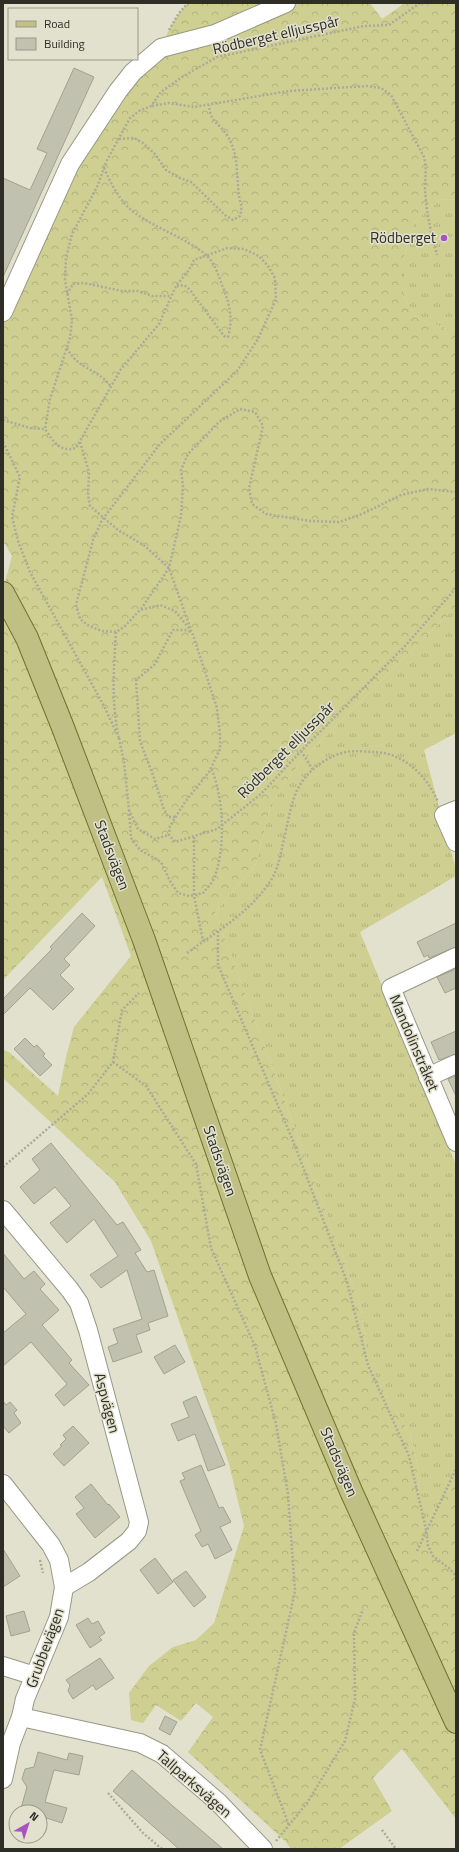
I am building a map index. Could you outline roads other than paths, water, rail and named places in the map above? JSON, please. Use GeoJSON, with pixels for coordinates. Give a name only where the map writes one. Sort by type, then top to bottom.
{"type":"FeatureCollection","features":[{"type":"Feature","properties":{"kind":"main road","name":"Stadsvägen"},"geometry":{"type":"LineString","coordinates":[[3,593],[27,638],[36,660],[144,940],[260,1276],[350,1491],[456,1722]]}},
{"type":"Feature","properties":{"kind":"street"},"geometry":{"type":"LineString","coordinates":[[3,312],[70,164],[118,91],[133,72],[161,48],[215,34],[286,3]]}},
{"type":"Feature","properties":{"kind":"street"},"geometry":{"type":"LineString","coordinates":[[450,813],[456,842]]}},
{"type":"Feature","properties":{"kind":"street","name":"Mandolinstråket"},"geometry":{"type":"LineString","coordinates":[[456,957],[391,988],[456,1142]]}},
{"type":"Feature","properties":{"kind":"street"},"geometry":{"type":"LineString","coordinates":[[428,1076],[456,1064]]}},
{"type":"Feature","properties":{"kind":"street","name":"Aspvägen"},"geometry":{"type":"LineString","coordinates":[[3,1210],[70,1290],[79,1303],[90,1338],[139,1522],[137,1531],[129,1542],[89,1572],[64,1587]]}},
{"type":"Feature","properties":{"kind":"street","name":"Grubbevägen"},"geometry":{"type":"LineString","coordinates":[[3,1484],[51,1545],[58,1560],[64,1587],[59,1617],[26,1699],[21,1718],[11,1743],[3,1779]]}},
{"type":"Feature","properties":{"kind":"street"},"geometry":{"type":"LineString","coordinates":[[3,1666],[35,1676]]}},
{"type":"Feature","properties":{"kind":"street","name":"Tallparksvägen"},"geometry":{"type":"LineString","coordinates":[[21,1718],[140,1743],[152,1748],[162,1754],[268,1847]]}},
{"type":"Feature","properties":{"kind":"place","name":"Rödberget"},"geometry":{"type":"Point","coordinates":[444,238]}}]}
